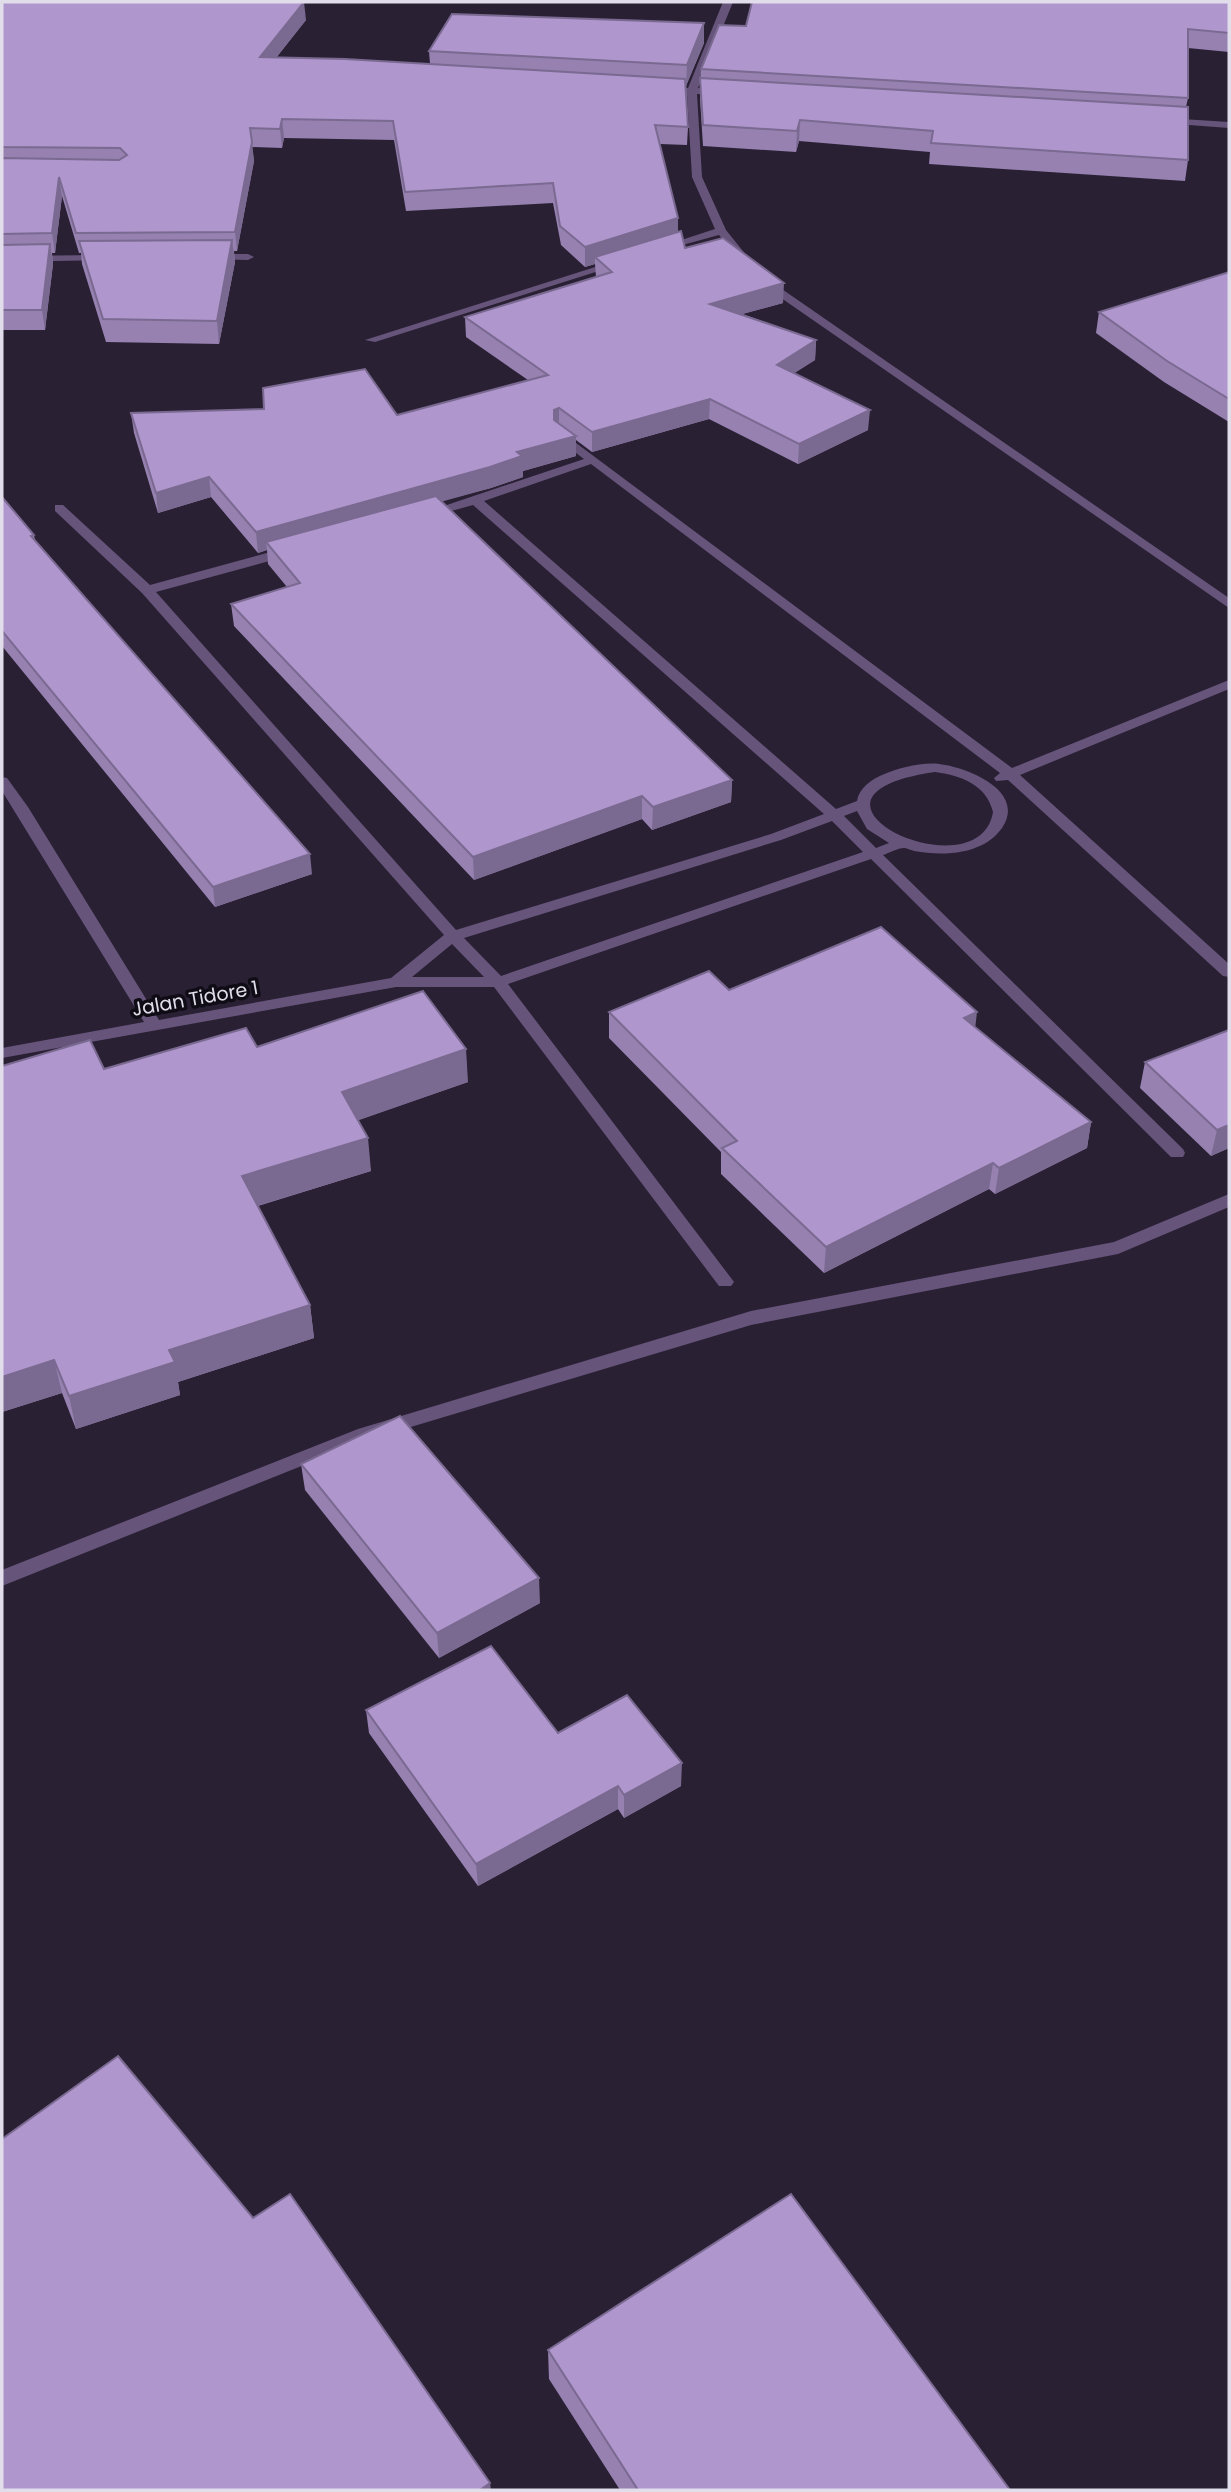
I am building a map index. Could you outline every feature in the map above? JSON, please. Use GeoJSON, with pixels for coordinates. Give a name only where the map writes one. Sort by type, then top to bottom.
{"type":"FeatureCollection","features":[{"type":"Feature","properties":{"kind":"street"},"geometry":{"type":"LineString","coordinates":[[728,2],[692,91],[697,177],[721,231],[759,278],[1229,604]]}},
{"type":"Feature","properties":{"kind":"street"},"geometry":{"type":"LineString","coordinates":[[651,89],[733,93]]}},
{"type":"Feature","properties":{"kind":"street"},"geometry":{"type":"LineString","coordinates":[[1160,121],[1229,125]]}},
{"type":"Feature","properties":{"kind":"street"},"geometry":{"type":"LineString","coordinates":[[644,255],[721,231]]}},
{"type":"Feature","properties":{"kind":"street"},"geometry":{"type":"LineString","coordinates":[[207,257],[248,257]]}},
{"type":"Feature","properties":{"kind":"street"},"geometry":{"type":"LineString","coordinates":[[2,258],[111,258]]}},
{"type":"Feature","properties":{"kind":"street"},"geometry":{"type":"LineString","coordinates":[[372,340],[631,259]]}},
{"type":"Feature","properties":{"kind":"street"},"geometry":{"type":"LineString","coordinates":[[560,435],[1011,775],[1229,972]]}},
{"type":"Feature","properties":{"kind":"street"},"geometry":{"type":"LineString","coordinates":[[410,518],[475,500],[592,460]]}},
{"type":"Feature","properties":{"kind":"street"},"geometry":{"type":"LineString","coordinates":[[475,500],[834,815],[1177,1153]]}},
{"type":"Feature","properties":{"kind":"street"},"geometry":{"type":"LineString","coordinates":[[59,508],[147,590],[453,936],[498,982],[725,1282]]}},
{"type":"Feature","properties":{"kind":"street"},"geometry":{"type":"LineString","coordinates":[[147,590],[304,547]]}},
{"type":"Feature","properties":{"kind":"street"},"geometry":{"type":"LineString","coordinates":[[984,784],[1229,684]]}},
{"type":"Feature","properties":{"kind":"street"},"geometry":{"type":"LineString","coordinates":[[935,768],[962,773],[984,784],[998,798],[1002,814],[995,829],[979,841],[954,848],[928,849],[901,844],[880,834],[866,820],[862,804],[868,789],[884,776],[907,769],[935,768]]}},
{"type":"Feature","properties":{"kind":"street"},"geometry":{"type":"LineString","coordinates":[[2,781],[21,807],[146,1009],[154,1027]]}},
{"type":"Feature","properties":{"kind":"street"},"geometry":{"type":"LineString","coordinates":[[396,982],[453,936],[776,837],[862,804]]}},
{"type":"Feature","properties":{"kind":"street","name":"Jalan Tidore 1"},"geometry":{"type":"LineString","coordinates":[[2,1053],[396,982],[498,982],[901,844]]}},
{"type":"Feature","properties":{"kind":"street"},"geometry":{"type":"LineString","coordinates":[[2,1577],[358,1436],[751,1318],[1118,1248],[1229,1200]]}},
{"type":"Feature","properties":{"kind":"building"},"geometry":{"type":"Polygon","coordinates":[[[2,2],[304,2],[260,57],[345,59],[685,79],[688,127],[655,125],[678,218],[585,247],[560,226],[553,183],[405,192],[393,121],[282,119],[280,129],[250,128],[252,142],[235,232],[76,233],[59,177],[52,233],[2,234],[2,158],[119,160],[127,155],[120,148],[2,147],[2,2]]]}},
{"type":"Feature","properties":{"kind":"building"},"geometry":{"type":"Polygon","coordinates":[[[752,2],[1229,2],[1229,33],[1188,29],[1188,98],[701,69],[719,25],[746,26],[752,2]]]}},
{"type":"Feature","properties":{"kind":"building"},"geometry":{"type":"Polygon","coordinates":[[[452,14],[704,23],[687,65],[429,51],[452,14]]]}},
{"type":"Feature","properties":{"kind":"building"},"geometry":{"type":"Polygon","coordinates":[[[700,78],[1188,107],[1188,160],[931,143],[933,131],[800,120],[797,131],[703,125],[700,78]]]}},
{"type":"Feature","properties":{"kind":"building"},"geometry":{"type":"Polygon","coordinates":[[[681,231],[685,248],[723,238],[784,283],[710,304],[816,340],[777,365],[870,410],[799,444],[710,399],[592,432],[559,408],[554,410],[554,420],[576,436],[517,452],[522,456],[490,467],[256,532],[209,477],[156,493],[131,413],[264,409],[263,388],[365,369],[397,415],[548,375],[465,317],[612,272],[595,257],[681,231]]]}},
{"type":"Feature","properties":{"kind":"building"},"geometry":{"type":"Polygon","coordinates":[[[232,240],[217,321],[103,319],[79,241],[232,240]]]}},
{"type":"Feature","properties":{"kind":"building"},"geometry":{"type":"Polygon","coordinates":[[[50,244],[42,310],[2,310],[2,245],[50,244]]]}},
{"type":"Feature","properties":{"kind":"building"},"geometry":{"type":"Polygon","coordinates":[[[1229,272],[1229,399],[1167,361],[1099,312],[1229,272]]]}},
{"type":"Feature","properties":{"kind":"building"},"geometry":{"type":"Polygon","coordinates":[[[436,496],[732,780],[653,807],[642,796],[473,857],[231,604],[300,583],[266,542],[436,496]]]}},
{"type":"Feature","properties":{"kind":"building"},"geometry":{"type":"Polygon","coordinates":[[[2,497],[34,535],[31,536],[310,854],[213,887],[2,631],[2,497]]]}},
{"type":"Feature","properties":{"kind":"building"},"geometry":{"type":"Polygon","coordinates":[[[881,927],[977,1012],[964,1018],[1091,1122],[999,1168],[993,1163],[826,1247],[722,1148],[737,1141],[609,1012],[709,971],[729,990],[881,927]]]}},
{"type":"Feature","properties":{"kind":"building"},"geometry":{"type":"Polygon","coordinates":[[[423,991],[466,1049],[342,1092],[368,1138],[242,1176],[310,1305],[169,1350],[175,1362],[69,1396],[54,1360],[2,1377],[2,1066],[90,1040],[104,1069],[246,1028],[257,1047],[423,991]]]}},
{"type":"Feature","properties":{"kind":"building"},"geometry":{"type":"Polygon","coordinates":[[[1229,1030],[1229,1125],[1217,1130],[1145,1062],[1229,1030]]]}},
{"type":"Feature","properties":{"kind":"building"},"geometry":{"type":"Polygon","coordinates":[[[400,1416],[539,1578],[437,1633],[301,1464],[400,1416]]]}},
{"type":"Feature","properties":{"kind":"building"},"geometry":{"type":"Polygon","coordinates":[[[491,1646],[558,1733],[627,1695],[682,1763],[624,1795],[618,1786],[476,1864],[366,1710],[491,1646]]]}},
{"type":"Feature","properties":{"kind":"building"},"geometry":{"type":"Polygon","coordinates":[[[118,2056],[253,2218],[290,2194],[490,2483],[480,2490],[2,2490],[2,2139],[118,2056]]]}},
{"type":"Feature","properties":{"kind":"building"},"geometry":{"type":"Polygon","coordinates":[[[791,2194],[1010,2490],[638,2490],[548,2350],[791,2194]]]}}]}
